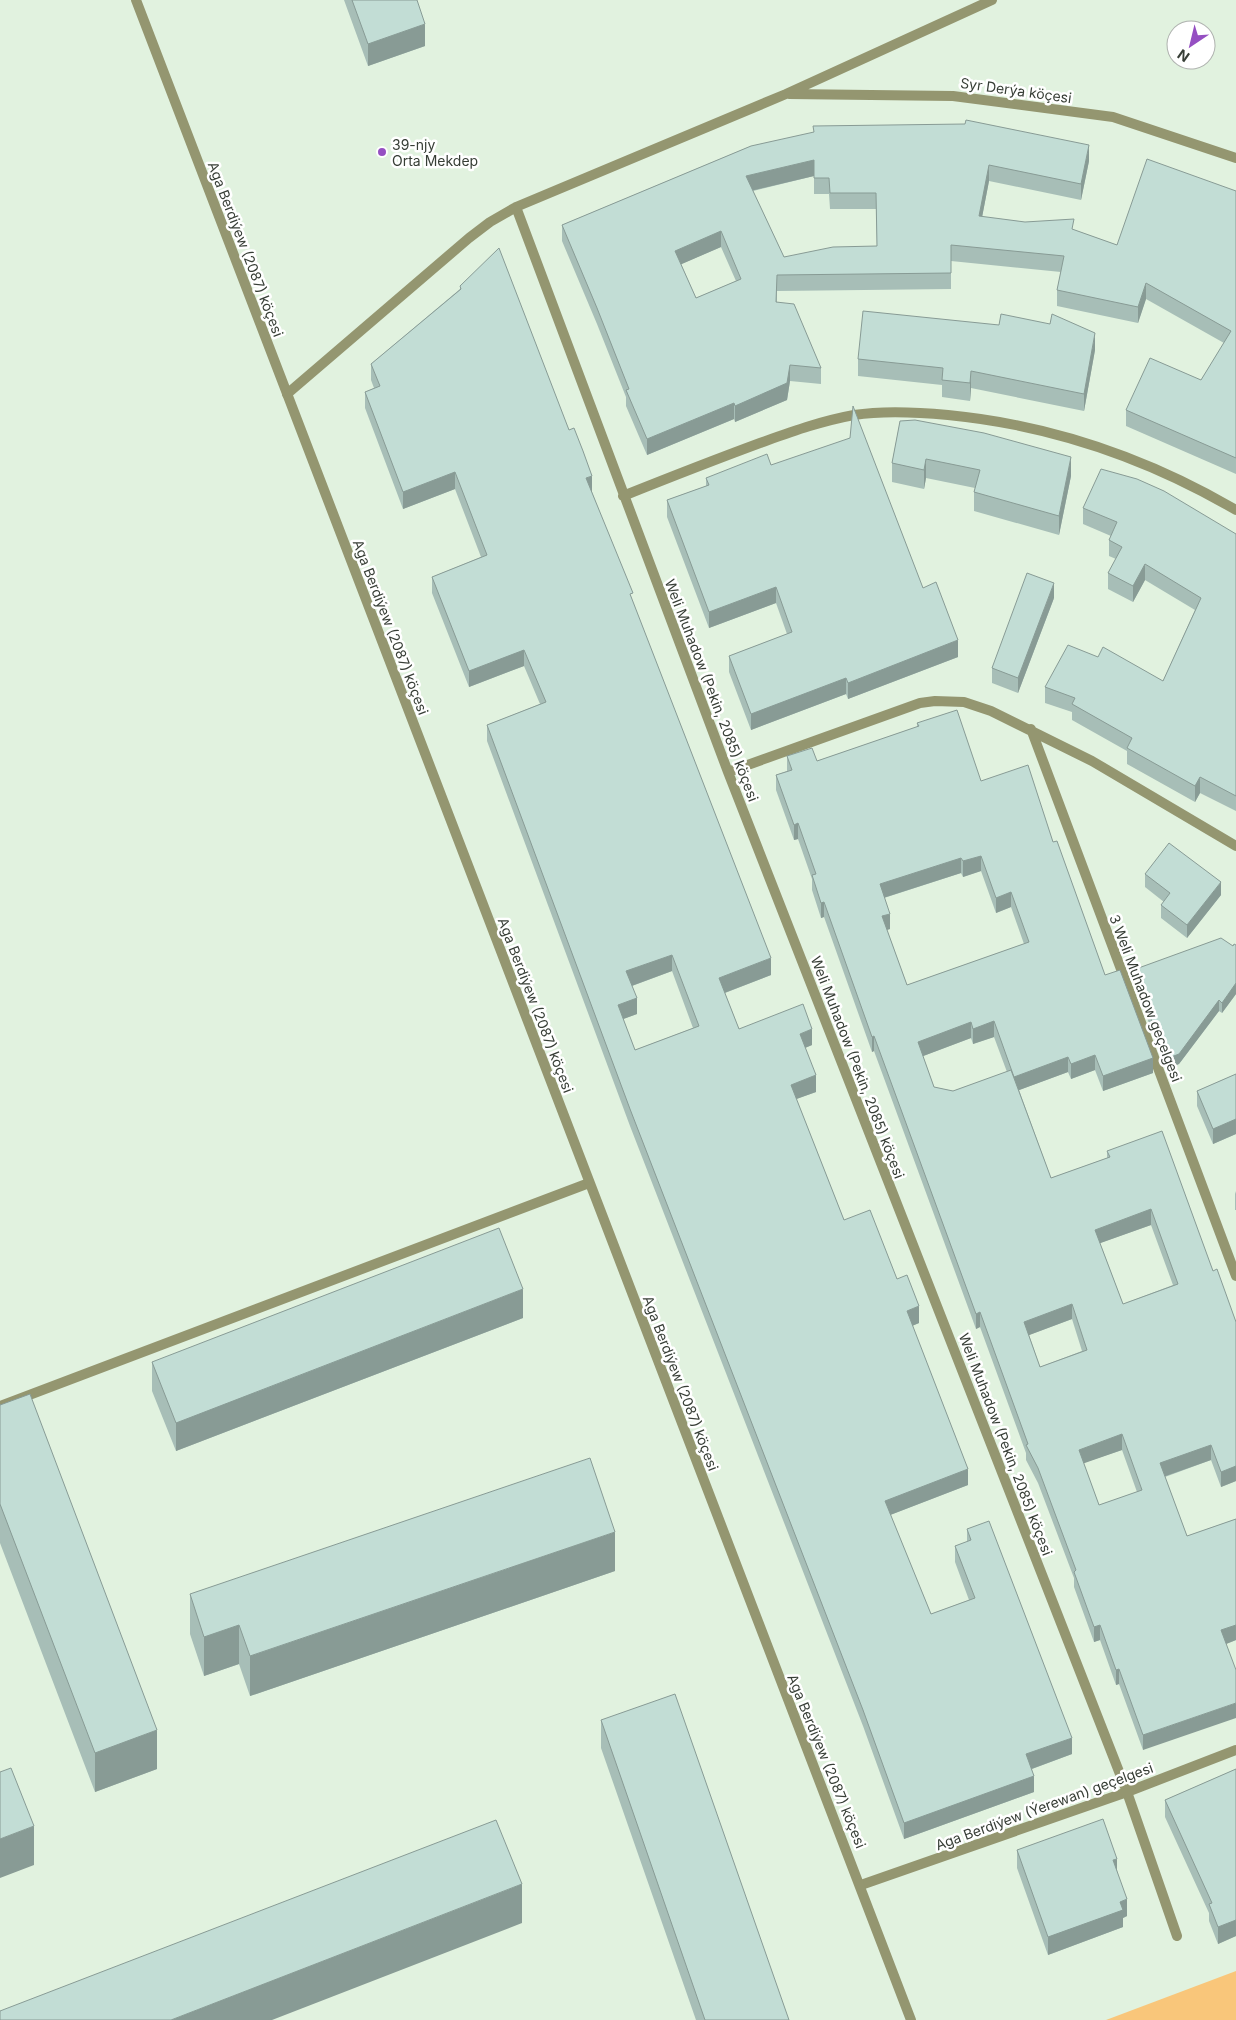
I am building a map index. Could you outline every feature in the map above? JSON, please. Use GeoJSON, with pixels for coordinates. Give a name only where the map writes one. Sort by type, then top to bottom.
{"type":"FeatureCollection","features":[{"type":"Feature","properties":{"kind":"street","name":"Aga Berdiýew (2087) köçesi"},"geometry":{"type":"LineString","coordinates":[[136,0],[911,2020]]}},
{"type":"Feature","properties":{"kind":"street"},"geometry":{"type":"LineString","coordinates":[[287,394],[469,238],[490,222],[516,207],[786,94],[992,0]]}},
{"type":"Feature","properties":{"kind":"street","name":"Syr Derýa köçesi"},"geometry":{"type":"LineString","coordinates":[[786,94],[954,96],[1113,117],[1236,158]]}},
{"type":"Feature","properties":{"kind":"street","name":"Weli Muhadow (Pekin, 2085) köçesi"},"geometry":{"type":"LineString","coordinates":[[516,207],[728,772],[1127,1792],[1178,1936]]}},
{"type":"Feature","properties":{"kind":"street"},"geometry":{"type":"LineString","coordinates":[[623,496],[814,424],[855,415],[904,411],[970,417],[1030,428],[1102,448],[1152,466],[1236,510]]}},
{"type":"Feature","properties":{"kind":"street"},"geometry":{"type":"LineString","coordinates":[[728,772],[920,703],[936,701],[964,702],[991,711],[1031,729],[1092,761],[1236,846]]}},
{"type":"Feature","properties":{"kind":"street","name":"3 Weli Muhadow geçelgesi"},"geometry":{"type":"LineString","coordinates":[[1031,729],[1236,1276]]}},
{"type":"Feature","properties":{"kind":"street"},"geometry":{"type":"LineString","coordinates":[[0,1406],[589,1183]]}},
{"type":"Feature","properties":{"kind":"street","name":"Aga Berdiýew (Ýerewan) geçelgesi"},"geometry":{"type":"LineString","coordinates":[[861,1886],[1127,1792],[1236,1750]]}},
{"type":"Feature","properties":{"kind":"shaded area"},"geometry":{"type":"Polygon","coordinates":[[[1236,1971],[1236,2020],[1106,2020],[1236,1971]]]}},
{"type":"Feature","properties":{"kind":"building"},"geometry":{"type":"Polygon","coordinates":[[[352,0],[417,0],[425,24],[368,44],[352,0]]]}},
{"type":"Feature","properties":{"kind":"building"},"geometry":{"type":"Polygon","coordinates":[[[966,120],[1089,145],[1081,184],[989,165],[979,216],[1025,222],[1074,219],[1072,229],[1117,245],[1147,159],[1236,191],[1236,458],[1126,410],[1150,358],[1201,380],[1231,331],[1146,283],[1138,307],[1057,290],[1064,256],[951,245],[951,273],[777,275],[776,302],[794,304],[821,368],[790,365],[787,383],[735,406],[734,403],[647,439],[626,390],[629,389],[597,308],[562,225],[751,146],[814,132],[813,126],[965,124],[966,120]],[[814,160],[746,176],[784,257],[833,247],[877,246],[876,193],[830,193],[829,178],[814,178],[814,160]],[[721,231],[675,251],[696,298],[741,279],[721,231]]]}},
{"type":"Feature","properties":{"kind":"building"},"geometry":{"type":"Polygon","coordinates":[[[499,248],[569,430],[574,428],[583,451],[592,476],[586,478],[633,593],[630,594],[771,958],[719,978],[739,1029],[803,1004],[812,1029],[800,1034],[816,1075],[791,1085],[844,1220],[870,1210],[897,1279],[907,1275],[919,1306],[907,1311],[968,1469],[885,1501],[931,1614],[975,1598],[955,1546],[971,1540],[967,1529],[989,1521],[1072,1738],[1026,1754],[1034,1776],[904,1823],[863,1710],[630,1109],[487,725],[546,702],[524,650],[469,671],[432,577],[487,555],[455,472],[403,492],[365,392],[380,386],[371,364],[461,289],[460,286],[499,248]],[[672,955],[626,971],[637,998],[618,1005],[635,1050],[699,1026],[672,955]]]}},
{"type":"Feature","properties":{"kind":"building"},"geometry":{"type":"Polygon","coordinates":[[[863,311],[999,325],[1001,314],[1050,324],[1052,314],[1095,333],[1084,394],[971,371],[970,383],[942,380],[943,368],[858,359],[863,311]]]}},
{"type":"Feature","properties":{"kind":"building"},"geometry":{"type":"Polygon","coordinates":[[[853,406],[923,588],[936,582],[958,640],[848,683],[846,678],[751,714],[729,656],[792,632],[776,587],[709,612],[667,500],[709,485],[706,478],[767,454],[771,465],[850,438],[853,406]]]}},
{"type":"Feature","properties":{"kind":"building"},"geometry":{"type":"Polygon","coordinates":[[[915,420],[984,433],[1071,457],[1059,516],[974,492],[980,470],[926,459],[924,470],[892,463],[900,421],[915,420]]]}},
{"type":"Feature","properties":{"kind":"building"},"geometry":{"type":"Polygon","coordinates":[[[1101,469],[1137,479],[1164,491],[1236,534],[1236,796],[1200,777],[1195,786],[1127,748],[1132,738],[1072,704],[1075,698],[1045,687],[1068,645],[1098,657],[1103,647],[1163,681],[1201,598],[1145,564],[1133,586],[1108,573],[1122,547],[1109,540],[1117,522],[1083,508],[1101,469]]]}},
{"type":"Feature","properties":{"kind":"building"},"geometry":{"type":"Polygon","coordinates":[[[1027,573],[1054,583],[1018,678],[992,668],[1027,573]]]}},
{"type":"Feature","properties":{"kind":"building"},"geometry":{"type":"Polygon","coordinates":[[[957,710],[981,781],[1028,765],[1053,842],[1057,841],[1105,975],[1120,970],[1153,1058],[1103,1076],[1095,1055],[1071,1064],[1068,1057],[1014,1077],[994,1021],[973,1029],[971,1022],[918,1042],[934,1087],[953,1091],[1011,1070],[1051,1178],[1110,1157],[1107,1151],[1162,1131],[1213,1271],[1217,1269],[1236,1322],[1236,1466],[1221,1472],[1211,1445],[1160,1463],[1187,1536],[1236,1519],[1236,1625],[1221,1630],[1236,1670],[1236,1703],[1143,1735],[1119,1669],[1116,1670],[1100,1625],[1094,1627],[1074,1572],[1076,1570],[1038,1468],[1026,1445],[1028,1444],[980,1312],[976,1314],[874,1036],[872,1037],[824,902],[821,903],[812,875],[816,874],[798,823],[794,825],[776,775],[792,770],[787,756],[812,748],[817,761],[919,726],[917,723],[957,710]],[[981,856],[963,861],[961,858],[880,884],[890,914],[882,916],[907,985],[1029,942],[1011,892],[996,898],[981,856]],[[1151,1209],[1095,1230],[1123,1304],[1178,1284],[1151,1209]],[[1072,1304],[1024,1322],[1040,1367],[1087,1350],[1072,1304]],[[1122,1434],[1079,1450],[1099,1505],[1142,1490],[1122,1434]]]}},
{"type":"Feature","properties":{"kind":"building"},"geometry":{"type":"Polygon","coordinates":[[[1169,843],[1221,882],[1187,925],[1161,905],[1170,893],[1145,874],[1169,843]]]}},
{"type":"Feature","properties":{"kind":"building"},"geometry":{"type":"Polygon","coordinates":[[[1221,938],[1233,946],[1234,944],[1236,945],[1236,983],[1222,1003],[1219,1000],[1179,1054],[1166,1059],[1133,970],[1221,938]]]}},
{"type":"Feature","properties":{"kind":"building"},"geometry":{"type":"Polygon","coordinates":[[[1236,1074],[1236,1119],[1213,1129],[1197,1091],[1236,1074]]]}},
{"type":"Feature","properties":{"kind":"building"},"geometry":{"type":"Polygon","coordinates":[[[499,1228],[523,1289],[176,1423],[152,1362],[499,1228]]]}},
{"type":"Feature","properties":{"kind":"building"},"geometry":{"type":"Polygon","coordinates":[[[30,1394],[157,1730],[95,1753],[0,1504],[0,1405],[30,1394]]]}},
{"type":"Feature","properties":{"kind":"building"},"geometry":{"type":"Polygon","coordinates":[[[590,1458],[615,1532],[250,1656],[239,1625],[204,1637],[190,1594],[590,1458]]]}},
{"type":"Feature","properties":{"kind":"building"},"geometry":{"type":"Polygon","coordinates":[[[675,1694],[789,2020],[705,2020],[601,1720],[675,1694]]]}},
{"type":"Feature","properties":{"kind":"building"},"geometry":{"type":"Polygon","coordinates":[[[11,1768],[34,1826],[0,1839],[0,1772],[11,1768]]]}},
{"type":"Feature","properties":{"kind":"building"},"geometry":{"type":"Polygon","coordinates":[[[1236,1769],[1236,1920],[1218,1927],[1209,1904],[1212,1903],[1165,1800],[1236,1769]]]}},
{"type":"Feature","properties":{"kind":"building"},"geometry":{"type":"Polygon","coordinates":[[[1103,1819],[1117,1859],[1113,1860],[1127,1899],[1120,1902],[1123,1910],[1048,1937],[1017,1850],[1103,1819]]]}},
{"type":"Feature","properties":{"kind":"building"},"geometry":{"type":"Polygon","coordinates":[[[496,1820],[522,1884],[171,2020],[0,2020],[0,2011],[496,1820]]]}},
{"type":"Feature","properties":{"kind":"place","name":"39-njy Orta Mekdep"},"geometry":{"type":"Point","coordinates":[382,152]}}]}
